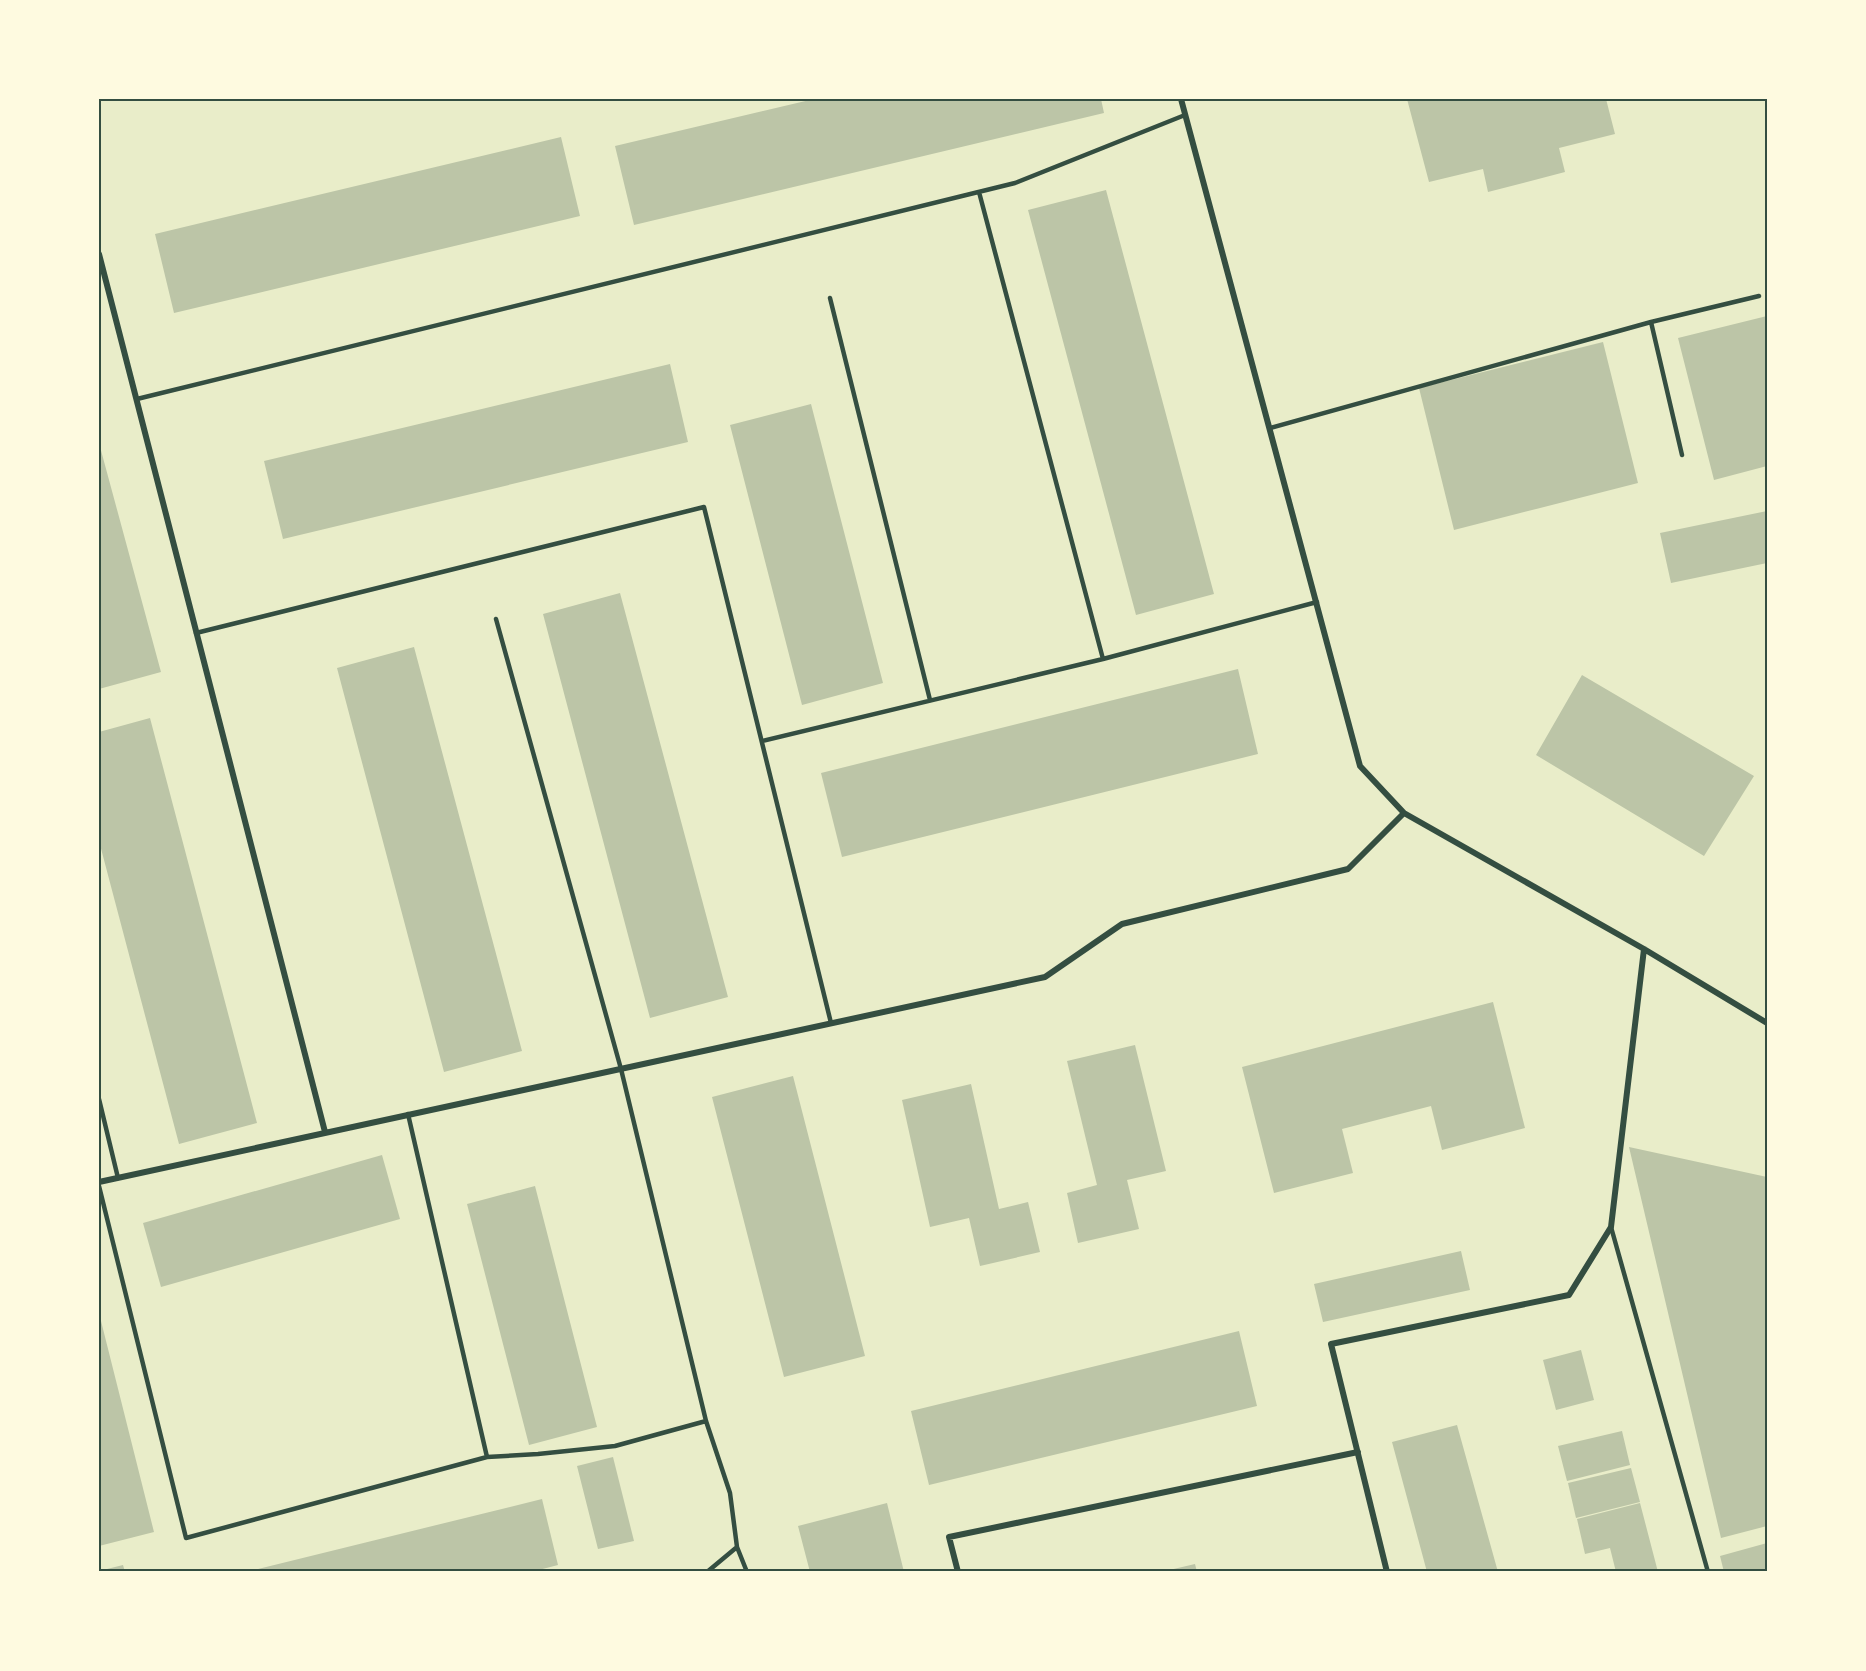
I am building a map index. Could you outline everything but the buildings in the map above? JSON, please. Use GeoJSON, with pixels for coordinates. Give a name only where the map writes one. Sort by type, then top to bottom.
{"type":"FeatureCollection","features":[{"type":"Feature","properties":{"kind":"street"},"geometry":{"type":"LineString","coordinates":[[1181,99],[1360,766],[1404,813],[1644,949],[1767,1023]]}},
{"type":"Feature","properties":{"kind":"street"},"geometry":{"type":"LineString","coordinates":[[99,254],[325,1132]]}},
{"type":"Feature","properties":{"kind":"street"},"geometry":{"type":"LineString","coordinates":[[99,1184],[325,1132],[1045,977],[1122,924],[1348,869],[1404,813]]}},
{"type":"Feature","properties":{"kind":"street"},"geometry":{"type":"LineString","coordinates":[[1387,1572],[1331,1344],[1569,1295],[1611,1227],[1644,949]]}},
{"type":"Feature","properties":{"kind":"street"},"geometry":{"type":"LineString","coordinates":[[958,1572],[949,1537],[1358,1452]]}},
{"type":"Feature","properties":{"kind":"lane"},"geometry":{"type":"LineString","coordinates":[[137,399],[1015,183],[1185,115]]}},
{"type":"Feature","properties":{"kind":"lane"},"geometry":{"type":"LineString","coordinates":[[979,192],[1103,659]]}},
{"type":"Feature","properties":{"kind":"lane"},"geometry":{"type":"LineString","coordinates":[[1270,428],[1651,322],[1759,296]]}},
{"type":"Feature","properties":{"kind":"lane"},"geometry":{"type":"LineString","coordinates":[[830,298],[930,700]]}},
{"type":"Feature","properties":{"kind":"lane"},"geometry":{"type":"LineString","coordinates":[[1651,322],[1682,455]]}},
{"type":"Feature","properties":{"kind":"lane"},"geometry":{"type":"LineString","coordinates":[[196,633],[704,507],[831,1023]]}},
{"type":"Feature","properties":{"kind":"lane"},"geometry":{"type":"LineString","coordinates":[[762,741],[1103,659],[1317,602]]}},
{"type":"Feature","properties":{"kind":"lane"},"geometry":{"type":"LineString","coordinates":[[496,619],[621,1069],[706,1421],[730,1493],[737,1546],[747,1572]]}},
{"type":"Feature","properties":{"kind":"lane"},"geometry":{"type":"LineString","coordinates":[[99,1099],[118,1178]]}},
{"type":"Feature","properties":{"kind":"lane"},"geometry":{"type":"LineString","coordinates":[[408,1114],[487,1457]]}},
{"type":"Feature","properties":{"kind":"lane"},"geometry":{"type":"LineString","coordinates":[[99,1184],[186,1538],[487,1457],[615,1446],[706,1421]]}},
{"type":"Feature","properties":{"kind":"lane"},"geometry":{"type":"LineString","coordinates":[[1611,1227],[1708,1572]]}},
{"type":"Feature","properties":{"kind":"lane"},"geometry":{"type":"LineString","coordinates":[[707,1572],[737,1546]]}}]}
